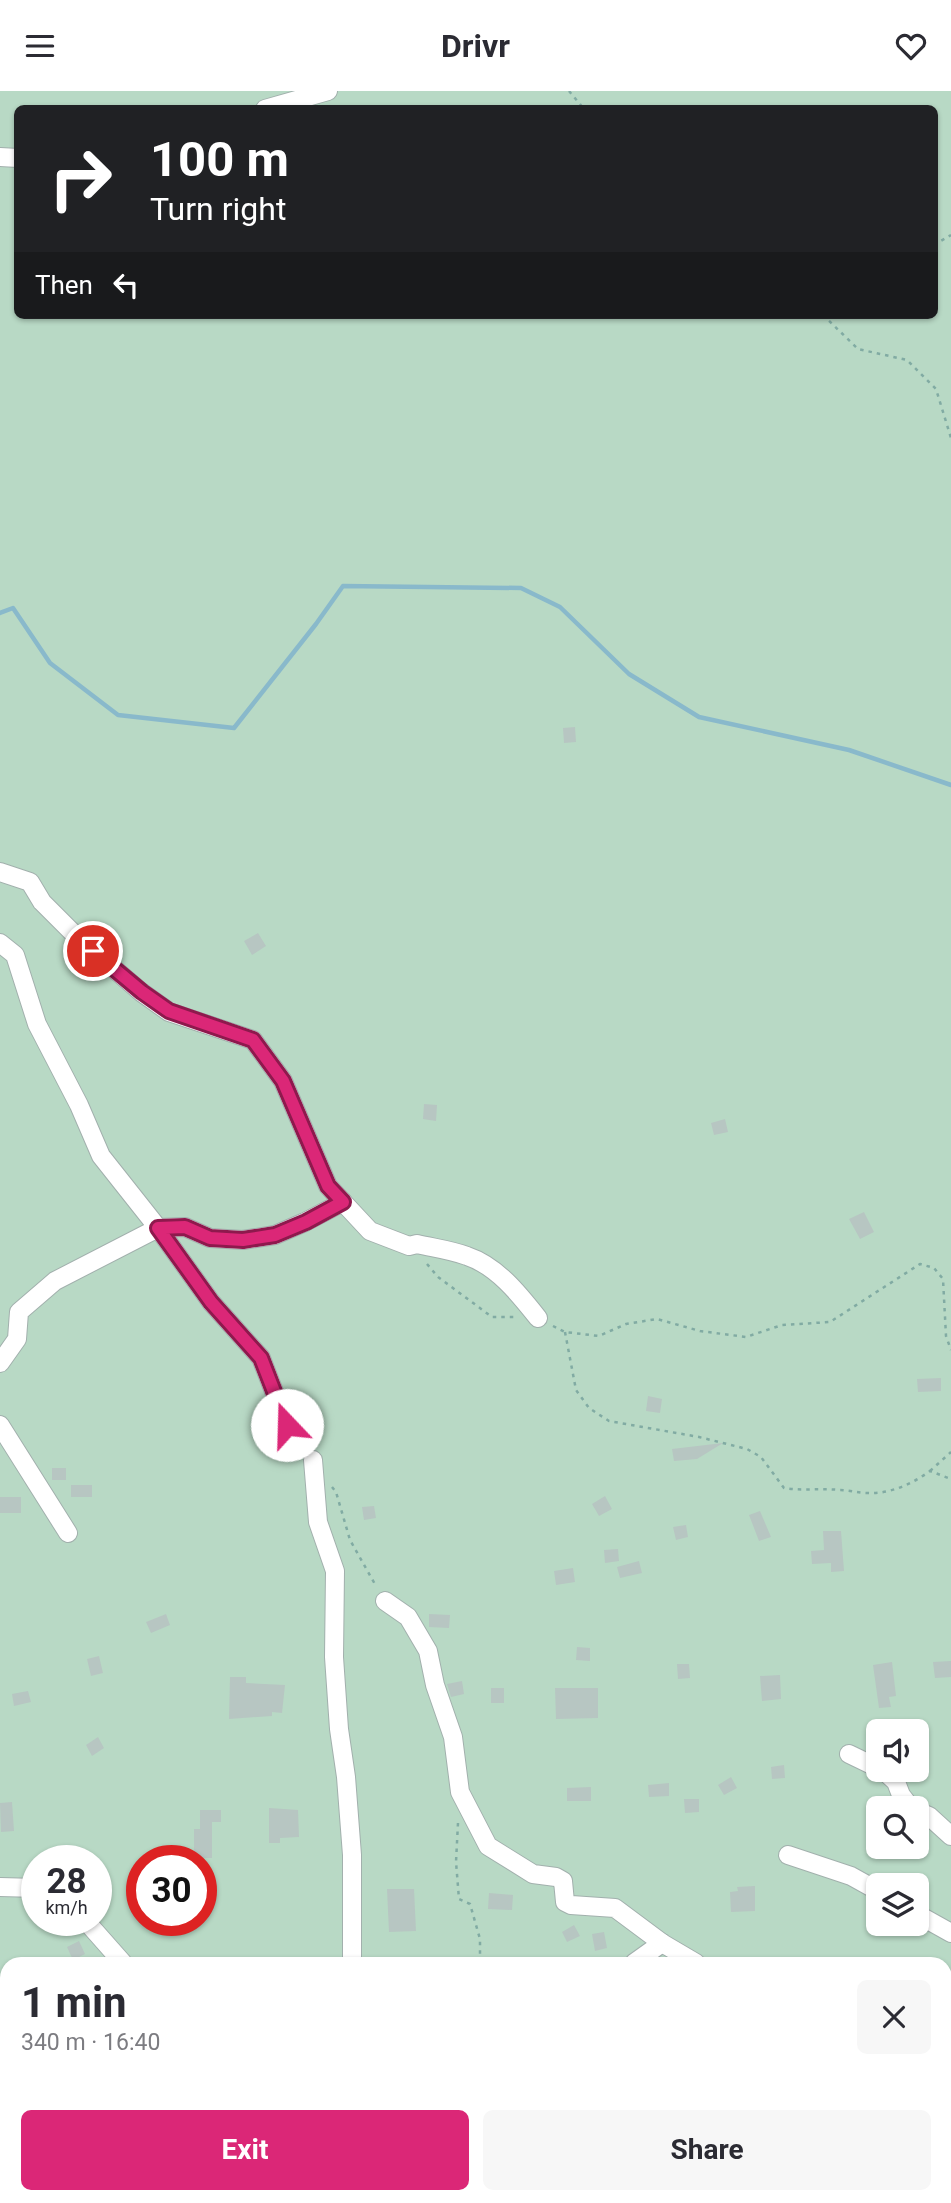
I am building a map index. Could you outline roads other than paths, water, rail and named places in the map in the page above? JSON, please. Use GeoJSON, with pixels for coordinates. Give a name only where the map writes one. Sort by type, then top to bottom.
{"type":"FeatureCollection","features":[{"type":"Feature","properties":{"kind":"street"},"geometry":{"type":"LineString","coordinates":[[279,105],[328,91]]}},
{"type":"Feature","properties":{"kind":"street"},"geometry":{"type":"LineString","coordinates":[[0,872],[30,882],[42,902],[77,937],[142,992],[169,1011],[253,1040],[283,1081],[328,1186],[370,1231],[409,1246],[417,1244],[467,1256],[490,1268],[521,1296],[538,1318]]}},
{"type":"Feature","properties":{"kind":"street"},"geometry":{"type":"LineString","coordinates":[[0,943],[15,955],[37,1024],[79,1105],[101,1156],[158,1228],[211,1302],[261,1358],[287,1425]]}},
{"type":"Feature","properties":{"kind":"street"},"geometry":{"type":"LineString","coordinates":[[0,1363],[17,1339],[19,1312],[28,1304],[55,1281],[158,1228],[185,1227],[210,1238],[275,1235],[343,1202]]}},
{"type":"Feature","properties":{"kind":"street"},"geometry":{"type":"LineString","coordinates":[[0,1425],[68,1533]]}},
{"type":"Feature","properties":{"kind":"street"},"geometry":{"type":"LineString","coordinates":[[313,1460],[318,1522],[335,1571],[334,1657],[338,1729],[346,1777],[352,1855],[352,1957]]}},
{"type":"Feature","properties":{"kind":"street"},"geometry":{"type":"LineString","coordinates":[[385,1601],[408,1617],[428,1651],[435,1685],[453,1737],[460,1792],[488,1846],[533,1874],[556,1877],[563,1881],[565,1902],[571,1905],[615,1907],[662,1943],[686,1957]]}},
{"type":"Feature","properties":{"kind":"street"},"geometry":{"type":"LineString","coordinates":[[849,1754],[866,1762]]}},
{"type":"Feature","properties":{"kind":"street"},"geometry":{"type":"LineString","coordinates":[[929,1816],[951,1836]]}},
{"type":"Feature","properties":{"kind":"street"},"geometry":{"type":"LineString","coordinates":[[788,1855],[851,1876],[866,1885]]}},
{"type":"Feature","properties":{"kind":"street"},"geometry":{"type":"LineString","coordinates":[[0,1887],[21,1888]]}},
{"type":"Feature","properties":{"kind":"street"},"geometry":{"type":"LineString","coordinates":[[929,1921],[951,1933]]}},
{"type":"Feature","properties":{"kind":"street"},"geometry":{"type":"LineString","coordinates":[[99,1936],[118,1957]]}},
{"type":"Feature","properties":{"kind":"street"},"geometry":{"type":"LineString","coordinates":[[642,1957],[662,1943]]}},
{"type":"Feature","properties":{"kind":"waterway"},"geometry":{"type":"LineString","coordinates":[[0,613],[13,608],[50,663],[118,715],[234,728],[343,586],[521,588],[560,607],[629,674],[699,717],[849,750],[951,785]]}}]}
